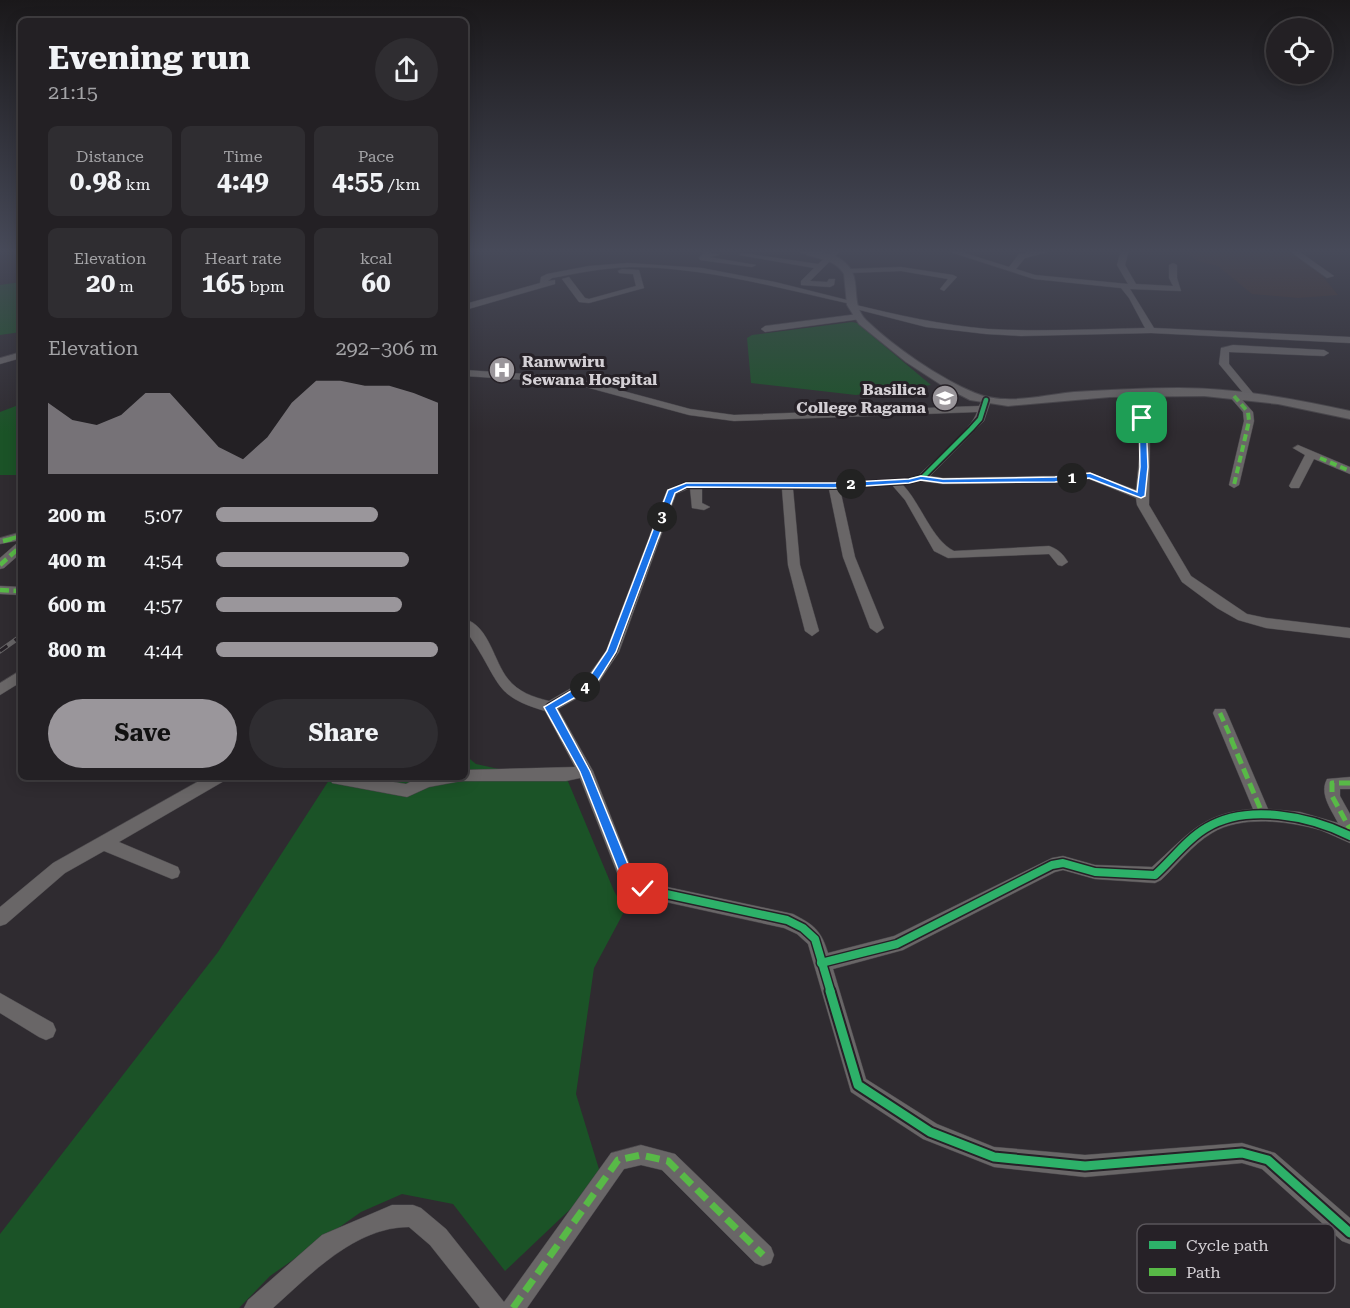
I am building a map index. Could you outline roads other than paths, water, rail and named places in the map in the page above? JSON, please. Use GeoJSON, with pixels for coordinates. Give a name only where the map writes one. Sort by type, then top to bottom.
{"type":"FeatureCollection","features":[{"type":"Feature","properties":{"kind":"main road"},"geometry":{"type":"LineString","coordinates":[[856,311],[934,376],[985,405],[1065,397],[1190,392],[1252,398],[1350,415]]}},
{"type":"Feature","properties":{"kind":"street"},"geometry":{"type":"LineString","coordinates":[[765,329],[845,311]]}},
{"type":"Feature","properties":{"kind":"street"},"geometry":{"type":"LineString","coordinates":[[864,311],[926,324],[986,331],[1021,333],[1151,330],[1350,340]]}},
{"type":"Feature","properties":{"kind":"street"},"geometry":{"type":"LineString","coordinates":[[1140,311],[1151,330]]}},
{"type":"Feature","properties":{"kind":"street"},"geometry":{"type":"LineString","coordinates":[[1252,398],[1224,364],[1224,350],[1233,348],[1324,353]]}},
{"type":"Feature","properties":{"kind":"street"},"geometry":{"type":"LineString","coordinates":[[0,361],[18,356]]}},
{"type":"Feature","properties":{"kind":"street"},"geometry":{"type":"LineString","coordinates":[[468,373],[571,380],[689,412],[734,418],[985,405]]}},
{"type":"Feature","properties":{"kind":"street"},"geometry":{"type":"LineString","coordinates":[[1136,393],[1142,405],[1144,467],[1141,496],[1143,505],[1186,579],[1222,605],[1243,616],[1266,623],[1350,633]]}},
{"type":"Feature","properties":{"kind":"street"},"geometry":{"type":"LineString","coordinates":[[1234,396],[1248,412],[1249,421],[1234,485]]}},
{"type":"Feature","properties":{"kind":"street"},"geometry":{"type":"LineString","coordinates":[[921,478],[971,429],[985,405]]}},
{"type":"Feature","properties":{"kind":"street"},"geometry":{"type":"LineString","coordinates":[[1298,448],[1350,471]]}},
{"type":"Feature","properties":{"kind":"street"},"geometry":{"type":"LineString","coordinates":[[1295,486],[1311,454]]}},
{"type":"Feature","properties":{"kind":"street"},"geometry":{"type":"LineString","coordinates":[[468,626],[475,632],[498,679],[514,694],[530,703],[550,707],[590,684],[612,652],[671,492],[686,485],[834,486],[921,478],[943,481],[1055,479],[1090,476],[1141,496]]}},
{"type":"Feature","properties":{"kind":"street"},"geometry":{"type":"LineString","coordinates":[[895,482],[910,499],[938,548],[946,553],[952,555],[1049,550],[1053,551],[1062,562]]}},
{"type":"Feature","properties":{"kind":"street"},"geometry":{"type":"LineString","coordinates":[[696,485],[696,506],[704,507]]}},
{"type":"Feature","properties":{"kind":"street"},"geometry":{"type":"LineString","coordinates":[[787,486],[794,565],[812,631]]}},
{"type":"Feature","properties":{"kind":"street"},"geometry":{"type":"LineString","coordinates":[[834,486],[849,557],[877,628]]}},
{"type":"Feature","properties":{"kind":"street"},"geometry":{"type":"LineString","coordinates":[[3,541],[18,537]]}},
{"type":"Feature","properties":{"kind":"street"},"geometry":{"type":"LineString","coordinates":[[0,565],[18,549]]}},
{"type":"Feature","properties":{"kind":"street"},"geometry":{"type":"LineString","coordinates":[[0,590],[18,591]]}},
{"type":"Feature","properties":{"kind":"street"},"geometry":{"type":"LineString","coordinates":[[0,690],[18,677]]}},
{"type":"Feature","properties":{"kind":"street"},"geometry":{"type":"LineString","coordinates":[[550,707],[585,771],[629,883],[643,889],[786,920],[803,928],[815,939],[858,1085],[930,1132],[994,1157],[1085,1166],[1242,1153],[1268,1160],[1350,1233]]}},
{"type":"Feature","properties":{"kind":"street"},"geometry":{"type":"LineString","coordinates":[[1220,713],[1263,815]]}},
{"type":"Feature","properties":{"kind":"street"},"geometry":{"type":"LineString","coordinates":[[468,776],[566,776],[585,771]]}},
{"type":"Feature","properties":{"kind":"street"},"geometry":{"type":"LineString","coordinates":[[0,918],[59,868],[214,780]]}},
{"type":"Feature","properties":{"kind":"street"},"geometry":{"type":"LineString","coordinates":[[343,780],[407,791],[426,781],[433,780]]}},
{"type":"Feature","properties":{"kind":"street"},"geometry":{"type":"LineString","coordinates":[[1350,783],[1332,783],[1332,796],[1350,829]]}},
{"type":"Feature","properties":{"kind":"street"},"geometry":{"type":"LineString","coordinates":[[822,963],[897,944],[1052,866],[1063,863],[1095,872],[1155,875],[1208,827],[1232,819],[1263,815],[1303,819],[1343,831],[1350,836]]}},
{"type":"Feature","properties":{"kind":"street"},"geometry":{"type":"LineString","coordinates":[[104,843],[172,872]]}},
{"type":"Feature","properties":{"kind":"street"},"geometry":{"type":"LineString","coordinates":[[0,1002],[46,1030]]}},
{"type":"Feature","properties":{"kind":"street"},"geometry":{"type":"LineString","coordinates":[[513,1308],[618,1160],[641,1155],[668,1161],[763,1255]]}},
{"type":"Feature","properties":{"kind":"street"},"geometry":{"type":"LineString","coordinates":[[256,1308],[330,1243],[392,1216],[413,1216],[438,1237],[495,1308]]}},
{"type":"Feature","properties":{"kind":"railway"},"geometry":{"type":"LineString","coordinates":[[0,651],[18,638]]}},
{"type":"Feature","properties":{"kind":"place","name":"Ranwwiru Sewana Hospital"},"geometry":{"type":"Point","coordinates":[502,370]}},
{"type":"Feature","properties":{"kind":"place","name":"Basilica College Ragama"},"geometry":{"type":"Point","coordinates":[945,398]}}]}
